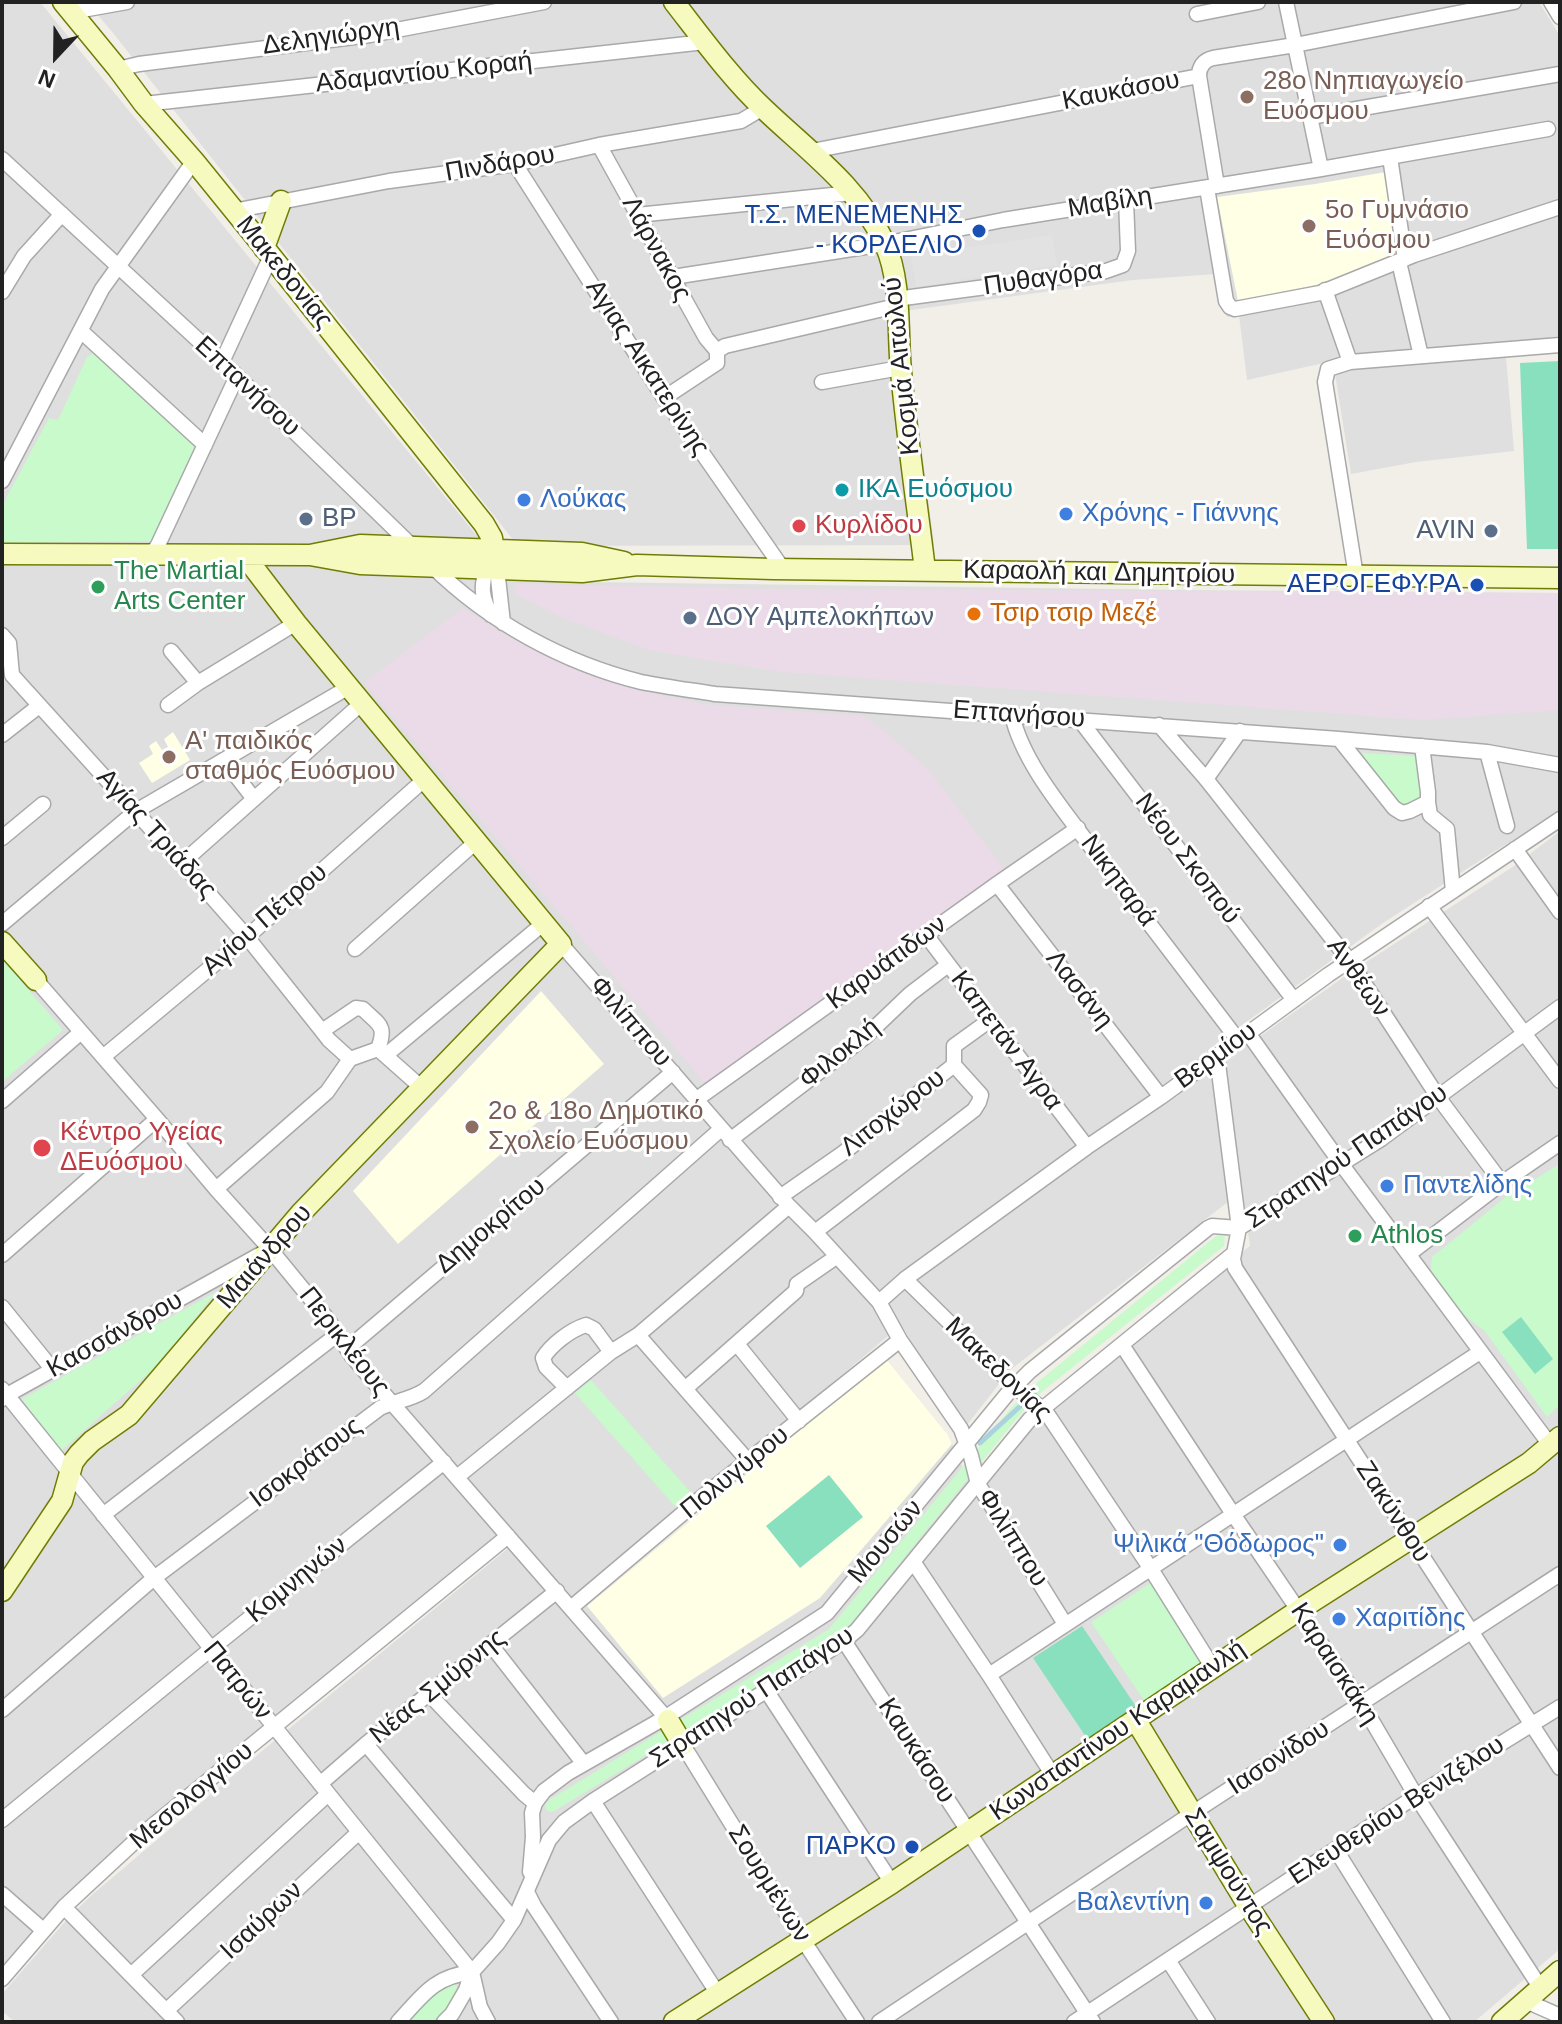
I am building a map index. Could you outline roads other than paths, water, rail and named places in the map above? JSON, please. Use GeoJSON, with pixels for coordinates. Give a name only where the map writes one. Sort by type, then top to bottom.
{"type":"FeatureCollection","features":[{"type":"Feature","properties":{"kind":"street"},"geometry":{"type":"LineString","coordinates":[[67,7],[127,2]]}},
{"type":"Feature","properties":{"kind":"street","name":"Δεληγιώργη"},"geometry":{"type":"LineString","coordinates":[[118,69],[370,35],[544,2]]}},
{"type":"Feature","properties":{"kind":"street","name":"Κοσμά Αιτωλού"},"geometry":{"type":"LineString","coordinates":[[674,2],[763,108],[812,151],[852,193],[884,244],[893,269],[900,368],[925,570]]}},
{"type":"Feature","properties":{"kind":"street"},"geometry":{"type":"LineString","coordinates":[[1197,14],[1258,2]]}},
{"type":"Feature","properties":{"kind":"street"},"geometry":{"type":"LineString","coordinates":[[1286,2],[1321,169]]}},
{"type":"Feature","properties":{"kind":"street","name":"Καυκάσου"},"geometry":{"type":"LineString","coordinates":[[812,151],[1199,76],[1200,67],[1210,59],[1514,2]]}},
{"type":"Feature","properties":{"kind":"street"},"geometry":{"type":"LineString","coordinates":[[1551,2],[1560,17]]}},
{"type":"Feature","properties":{"kind":"street","name":"Μακεδονίας"},"geometry":{"type":"LineString","coordinates":[[67,7],[268,252],[484,524],[492,538],[493,562]]}},
{"type":"Feature","properties":{"kind":"street","name":"Αδαμαντίου Κοραή"},"geometry":{"type":"LineString","coordinates":[[144,104],[705,42]]}},
{"type":"Feature","properties":{"kind":"street"},"geometry":{"type":"LineString","coordinates":[[1310,117],[1560,74]]}},
{"type":"Feature","properties":{"kind":"street"},"geometry":{"type":"LineString","coordinates":[[1199,76],[1224,290],[1228,305],[1232,308],[1305,297],[1402,260],[1560,207]]}},
{"type":"Feature","properties":{"kind":"street","name":"Πινδάρου"},"geometry":{"type":"LineString","coordinates":[[233,211],[389,181],[515,164],[599,145],[741,121],[763,108]]}},
{"type":"Feature","properties":{"kind":"street","name":"Μαβίλη"},"geometry":{"type":"LineString","coordinates":[[673,277],[884,244],[1003,220],[1548,129]]}},
{"type":"Feature","properties":{"kind":"street","name":"Λάρνακος"},"geometry":{"type":"LineString","coordinates":[[599,145],[706,338],[717,351]]}},
{"type":"Feature","properties":{"kind":"street"},"geometry":{"type":"LineString","coordinates":[[1390,157],[1402,260],[1421,356]]}},
{"type":"Feature","properties":{"kind":"street","name":"Επτανήσου"},"geometry":{"type":"LineString","coordinates":[[2,159],[237,376],[460,593],[497,619],[555,651],[593,667],[640,681],[715,694],[1339,739],[1487,752],[1560,765]]}},
{"type":"Feature","properties":{"kind":"street"},"geometry":{"type":"LineString","coordinates":[[2,481],[102,289],[194,161]]}},
{"type":"Feature","properties":{"kind":"street","name":"Αγιας Αικατερίνης"},"geometry":{"type":"LineString","coordinates":[[515,164],[664,398],[783,569]]}},
{"type":"Feature","properties":{"kind":"street"},"geometry":{"type":"LineString","coordinates":[[637,215],[852,193]]}},
{"type":"Feature","properties":{"kind":"street","name":"Πυθαγόρα"},"geometry":{"type":"LineString","coordinates":[[717,351],[725,346],[896,303],[1106,271],[1123,265],[1128,251],[1126,200]]}},
{"type":"Feature","properties":{"kind":"street"},"geometry":{"type":"LineString","coordinates":[[222,362],[268,252],[281,201]]}},
{"type":"Feature","properties":{"kind":"street"},"geometry":{"type":"LineString","coordinates":[[2,292],[24,256],[62,214]]}},
{"type":"Feature","properties":{"kind":"street"},"geometry":{"type":"LineString","coordinates":[[1325,290],[1350,362]]}},
{"type":"Feature","properties":{"kind":"street"},"geometry":{"type":"LineString","coordinates":[[81,331],[205,445]]}},
{"type":"Feature","properties":{"kind":"street"},"geometry":{"type":"LineString","coordinates":[[1356,576],[1325,382],[1328,369],[1350,362],[1560,345]]}},
{"type":"Feature","properties":{"kind":"street"},"geometry":{"type":"LineString","coordinates":[[664,398],[717,363],[717,351]]}},
{"type":"Feature","properties":{"kind":"street"},"geometry":{"type":"LineString","coordinates":[[822,382],[900,368]]}},
{"type":"Feature","properties":{"kind":"street"},"geometry":{"type":"LineString","coordinates":[[151,555],[237,376]]}},
{"type":"Feature","properties":{"kind":"street","name":"Καραολή και Δημητρίου"},"geometry":{"type":"LineString","coordinates":[[310,555],[360,545],[413,547],[493,562]]}},
{"type":"Feature","properties":{"kind":"street","name":"Καραολή και Δημητρίου"},"geometry":{"type":"LineString","coordinates":[[2,554],[310,555],[360,564],[432,566],[582,553],[637,565],[783,569],[1560,578]]}},
{"type":"Feature","properties":{"kind":"street","name":"Φιλίππου"},"geometry":{"type":"LineString","coordinates":[[244,555],[296,623],[561,944],[784,1202],[879,1302],[900,1340],[961,1429],[978,1484],[1065,1624]]}},
{"type":"Feature","properties":{"kind":"street"},"geometry":{"type":"LineString","coordinates":[[493,562],[482,583],[482,593],[497,619]]}},
{"type":"Feature","properties":{"kind":"street"},"geometry":{"type":"LineString","coordinates":[[168,705],[296,623]]}},
{"type":"Feature","properties":{"kind":"street","name":"Αγίας Τριάδας"},"geometry":{"type":"LineString","coordinates":[[2,635],[9,643],[12,675],[182,863],[247,937],[329,1040],[350,1059]]}},
{"type":"Feature","properties":{"kind":"street"},"geometry":{"type":"LineString","coordinates":[[171,651],[198,683]]}},
{"type":"Feature","properties":{"kind":"street"},"geometry":{"type":"LineString","coordinates":[[2,924],[136,811],[224,760],[356,695]]}},
{"type":"Feature","properties":{"kind":"street"},"geometry":{"type":"LineString","coordinates":[[182,863],[254,799],[356,695]]}},
{"type":"Feature","properties":{"kind":"street"},"geometry":{"type":"LineString","coordinates":[[2,735],[39,706]]}},
{"type":"Feature","properties":{"kind":"street","name":"Νικηταρά"},"geometry":{"type":"LineString","coordinates":[[1012,715],[1024,750],[1078,828],[1243,1036],[1480,1352],[1557,1448]]}},
{"type":"Feature","properties":{"kind":"street","name":"Νέου Σκοπού"},"geometry":{"type":"LineString","coordinates":[[1079,719],[1294,1000]]}},
{"type":"Feature","properties":{"kind":"street","name":"Ανθέων"},"geometry":{"type":"LineString","coordinates":[[1159,725],[1206,779],[1349,960],[1438,1097],[1502,1183]]}},
{"type":"Feature","properties":{"kind":"street"},"geometry":{"type":"LineString","coordinates":[[1206,779],[1240,731]]}},
{"type":"Feature","properties":{"kind":"street"},"geometry":{"type":"LineString","coordinates":[[1339,739],[1394,808],[1402,813],[1428,802]]}},
{"type":"Feature","properties":{"kind":"street"},"geometry":{"type":"LineString","coordinates":[[1422,746],[1430,815],[1447,829],[1453,891]]}},
{"type":"Feature","properties":{"kind":"street"},"geometry":{"type":"LineString","coordinates":[[1487,752],[1507,826]]}},
{"type":"Feature","properties":{"kind":"street"},"geometry":{"type":"LineString","coordinates":[[224,760],[254,799]]}},
{"type":"Feature","properties":{"kind":"street","name":"Αγίου Πέτρου"},"geometry":{"type":"LineString","coordinates":[[103,1057],[247,937],[425,779]]}},
{"type":"Feature","properties":{"kind":"street"},"geometry":{"type":"LineString","coordinates":[[2,838],[43,804]]}},
{"type":"Feature","properties":{"kind":"street","name":"Βερμίου"},"geometry":{"type":"LineString","coordinates":[[879,1302],[905,1279],[1349,960],[1560,819]]}},
{"type":"Feature","properties":{"kind":"street","name":"Καρυάτιδων"},"geometry":{"type":"LineString","coordinates":[[697,1099],[1078,828]]}},
{"type":"Feature","properties":{"kind":"street"},"geometry":{"type":"LineString","coordinates":[[355,949],[477,841]]}},
{"type":"Feature","properties":{"kind":"street"},"geometry":{"type":"LineString","coordinates":[[1515,849],[1560,912]]}},
{"type":"Feature","properties":{"kind":"street","name":"Λασάνη"},"geometry":{"type":"LineString","coordinates":[[997,884],[1161,1097]]}},
{"type":"Feature","properties":{"kind":"street"},"geometry":{"type":"LineString","coordinates":[[1429,906],[1560,1081]]}},
{"type":"Feature","properties":{"kind":"street"},"geometry":{"type":"LineString","coordinates":[[216,1189],[327,1092],[350,1059],[382,1052],[544,923]]}},
{"type":"Feature","properties":{"kind":"street","name":"Καπετάν Αγρα"},"geometry":{"type":"LineString","coordinates":[[926,935],[1087,1147]]}},
{"type":"Feature","properties":{"kind":"street","name":"Περικλέους"},"geometry":{"type":"LineString","coordinates":[[2,942],[270,1249],[391,1402],[667,1718],[683,1745]]}},
{"type":"Feature","properties":{"kind":"street","name":"Μαιάνδρου"},"geometry":{"type":"LineString","coordinates":[[2,1591],[62,1501],[73,1462],[79,1454],[129,1415],[301,1213],[561,944]]}},
{"type":"Feature","properties":{"kind":"street","name":"Φιλοκλή"},"geometry":{"type":"LineString","coordinates":[[726,1134],[865,1037],[910,994],[948,965]]}},
{"type":"Feature","properties":{"kind":"street","name":"Στρατηγού Παπάγου"},"geometry":{"type":"LineString","coordinates":[[444,2022],[466,1990],[472,1972],[514,1920],[549,1840],[557,1829],[593,1801],[844,1641],[863,1625],[1030,1419],[1233,1254],[1239,1228],[1381,1139],[1560,1007]]}},
{"type":"Feature","properties":{"kind":"street"},"geometry":{"type":"LineString","coordinates":[[322,1031],[356,1008],[363,1009],[381,1027],[382,1052]]}},
{"type":"Feature","properties":{"kind":"street","name":"Λιτοχώρου"},"geometry":{"type":"LineString","coordinates":[[784,1202],[954,1065],[954,1046],[990,1020]]}},
{"type":"Feature","properties":{"kind":"street"},"geometry":{"type":"LineString","coordinates":[[2,1101],[81,1032]]}},
{"type":"Feature","properties":{"kind":"street"},"geometry":{"type":"LineString","coordinates":[[382,1052],[422,1088]]}},
{"type":"Feature","properties":{"kind":"street"},"geometry":{"type":"LineString","coordinates":[[1217,1056],[1239,1228]]}},
{"type":"Feature","properties":{"kind":"street"},"geometry":{"type":"LineString","coordinates":[[815,1232],[974,1110],[981,1095],[954,1065]]}},
{"type":"Feature","properties":{"kind":"street","name":"Δημοκρίτου"},"geometry":{"type":"LineString","coordinates":[[347,1349],[673,1072]]}},
{"type":"Feature","properties":{"kind":"street"},"geometry":{"type":"LineString","coordinates":[[2,1255],[157,1119]]}},
{"type":"Feature","properties":{"kind":"street","name":"Ισοκράτους"},"geometry":{"type":"LineString","coordinates":[[2,1710],[154,1578],[380,1408],[424,1391],[726,1134]]}},
{"type":"Feature","properties":{"kind":"street"},"geometry":{"type":"LineString","coordinates":[[1409,1254],[1560,1143]]}},
{"type":"Feature","properties":{"kind":"street"},"geometry":{"type":"LineString","coordinates":[[457,1477],[611,1352],[638,1335],[784,1202]]}},
{"type":"Feature","properties":{"kind":"street","name":"Μουσών"},"geometry":{"type":"LineString","coordinates":[[535,1803],[544,1791],[584,1764],[667,1718],[827,1613],[1015,1387],[1045,1357],[1208,1228],[1239,1228]]}},
{"type":"Feature","properties":{"kind":"street","name":"Κασσάνδρου"},"geometry":{"type":"LineString","coordinates":[[4,1394],[270,1249]]}},
{"type":"Feature","properties":{"kind":"street","name":"Ζακύνθου"},"geometry":{"type":"LineString","coordinates":[[1233,1254],[1235,1268],[1560,1768]]}},
{"type":"Feature","properties":{"kind":"street"},"geometry":{"type":"LineString","coordinates":[[686,1388],[796,1291],[797,1284],[836,1257]]}},
{"type":"Feature","properties":{"kind":"street","name":"Μακεδονίας"},"geometry":{"type":"LineString","coordinates":[[905,1279],[1015,1387],[1042,1408],[1151,1569],[1213,1668]]}},
{"type":"Feature","properties":{"kind":"street"},"geometry":{"type":"LineString","coordinates":[[2,1307],[53,1370]]}},
{"type":"Feature","properties":{"kind":"street"},"geometry":{"type":"LineString","coordinates":[[567,1388],[546,1367],[543,1358],[547,1351],[577,1328],[586,1325],[594,1329],[611,1352]]}},
{"type":"Feature","properties":{"kind":"street"},"geometry":{"type":"LineString","coordinates":[[103,1515],[338,1334]]}},
{"type":"Feature","properties":{"kind":"street"},"geometry":{"type":"LineString","coordinates":[[638,1335],[749,1462]]}},
{"type":"Feature","properties":{"kind":"street","name":"Πολυγύρου"},"geometry":{"type":"LineString","coordinates":[[572,1607],[701,1498],[900,1340]]}},
{"type":"Feature","properties":{"kind":"street"},"geometry":{"type":"LineString","coordinates":[[737,1344],[799,1421]]}},
{"type":"Feature","properties":{"kind":"street","name":"Καραισκάκη"},"geometry":{"type":"LineString","coordinates":[[1122,1345],[1362,1704],[1533,1994]]}},
{"type":"Feature","properties":{"kind":"street"},"geometry":{"type":"LineString","coordinates":[[989,1675],[1480,1352]]}},
{"type":"Feature","properties":{"kind":"street","name":"Πατρών"},"geometry":{"type":"LineString","coordinates":[[4,1394],[472,1972]]}},
{"type":"Feature","properties":{"kind":"street","name":"Κωνσταντίνου Καραμανλή"},"geometry":{"type":"LineString","coordinates":[[674,2022],[892,1883],[1299,1610],[1557,1448]]}},
{"type":"Feature","properties":{"kind":"street","name":"Κομνηνών"},"geometry":{"type":"LineString","coordinates":[[2,1820],[444,1462]]}},
{"type":"Feature","properties":{"kind":"street","name":"Μεσολογγίου"},"geometry":{"type":"LineString","coordinates":[[2,1979],[64,1907],[145,1832],[508,1536]]}},
{"type":"Feature","properties":{"kind":"street"},"geometry":{"type":"LineString","coordinates":[[914,1563],[1052,1774]]}},
{"type":"Feature","properties":{"kind":"street","name":"Ιασoνίδου"},"geometry":{"type":"LineString","coordinates":[[879,2022],[1560,1574]]}},
{"type":"Feature","properties":{"kind":"street","name":"Νέας Σμύρνης"},"geometry":{"type":"LineString","coordinates":[[131,1975],[324,1789],[366,1744],[557,1591]]}},
{"type":"Feature","properties":{"kind":"street","name":"Καυκάσου"},"geometry":{"type":"LineString","coordinates":[[844,1641],[1029,1923],[1085,2019]]}},
{"type":"Feature","properties":{"kind":"street"},"geometry":{"type":"LineString","coordinates":[[491,1645],[584,1764]]}},
{"type":"Feature","properties":{"kind":"street"},"geometry":{"type":"LineString","coordinates":[[766,1690],[892,1883]]}},
{"type":"Feature","properties":{"kind":"street"},"geometry":{"type":"LineString","coordinates":[[429,1694],[535,1803],[527,1892],[611,2022]]}},
{"type":"Feature","properties":{"kind":"street","name":"Ελευθερίου Βενιζέλου"},"geometry":{"type":"LineString","coordinates":[[1085,2019],[1168,1960],[1416,1796],[1560,1707]]}},
{"type":"Feature","properties":{"kind":"street","name":"Σαμψούντος"},"geometry":{"type":"LineString","coordinates":[[1135,1719],[1249,1907],[1324,2022]]}},
{"type":"Feature","properties":{"kind":"street"},"geometry":{"type":"LineString","coordinates":[[366,1744],[514,1920]]}},
{"type":"Feature","properties":{"kind":"street","name":"Σουρμένων"},"geometry":{"type":"LineString","coordinates":[[683,1745],[857,2022]]}},
{"type":"Feature","properties":{"kind":"street"},"geometry":{"type":"LineString","coordinates":[[593,1801],[718,1994]]}},
{"type":"Feature","properties":{"kind":"street","name":"Ισαύρων"},"geometry":{"type":"LineString","coordinates":[[166,2011],[359,1832]]}},
{"type":"Feature","properties":{"kind":"street"},"geometry":{"type":"LineString","coordinates":[[1336,1850],[1443,2022]]}},
{"type":"Feature","properties":{"kind":"street"},"geometry":{"type":"LineString","coordinates":[[2,1894],[43,1930]]}},
{"type":"Feature","properties":{"kind":"street"},"geometry":{"type":"LineString","coordinates":[[64,1907],[177,2022]]}},
{"type":"Feature","properties":{"kind":"street"},"geometry":{"type":"LineString","coordinates":[[1168,1960],[1208,2022]]}},
{"type":"Feature","properties":{"kind":"street"},"geometry":{"type":"LineString","coordinates":[[1502,2022],[1560,1971]]}},
{"type":"Feature","properties":{"kind":"street"},"geometry":{"type":"LineString","coordinates":[[398,2022],[432,1985],[453,1975],[472,1972],[480,2007],[488,2022]]}},
{"type":"Feature","properties":{"kind":"street"},"geometry":{"type":"LineString","coordinates":[[1533,1994],[1560,2016]]}},
{"type":"Feature","properties":{"kind":"waterway"},"geometry":{"type":"LineString","coordinates":[[980,1443],[1027,1400]]}},
{"type":"Feature","properties":{"kind":"place","name":"28ο Νηπιαγωγείο Ευόσμου"},"geometry":{"type":"Point","coordinates":[1247,97]}},
{"type":"Feature","properties":{"kind":"place","name":"5ο Γυμνάσιο Ευόσμου"},"geometry":{"type":"Point","coordinates":[1309,226]}},
{"type":"Feature","properties":{"kind":"place","name":"Τ.Σ. ΜΕΝΕΜΕΝΗΣ - ΚΟΡΔΕΛΙΟ"},"geometry":{"type":"Point","coordinates":[979,231]}},
{"type":"Feature","properties":{"kind":"place","name":"ΙΚΑ Ευόσμου"},"geometry":{"type":"Point","coordinates":[842,490]}},
{"type":"Feature","properties":{"kind":"place","name":"Λούκας"},"geometry":{"type":"Point","coordinates":[524,500]}},
{"type":"Feature","properties":{"kind":"place","name":"Χρόνης - Γιάννης"},"geometry":{"type":"Point","coordinates":[1066,514]}},
{"type":"Feature","properties":{"kind":"place","name":"BP"},"geometry":{"type":"Point","coordinates":[306,519]}},
{"type":"Feature","properties":{"kind":"place","name":"Κυρλίδου"},"geometry":{"type":"Point","coordinates":[799,526]}},
{"type":"Feature","properties":{"kind":"place","name":"AVIN"},"geometry":{"type":"Point","coordinates":[1491,531]}},
{"type":"Feature","properties":{"kind":"place","name":"ΑΕΡΟΓΕΦΥΡΑ"},"geometry":{"type":"Point","coordinates":[1477,585]}},
{"type":"Feature","properties":{"kind":"place","name":"The Martial Arts Center"},"geometry":{"type":"Point","coordinates":[98,587]}},
{"type":"Feature","properties":{"kind":"place","name":"Τσιρ τσιρ Μεζέ"},"geometry":{"type":"Point","coordinates":[974,614]}},
{"type":"Feature","properties":{"kind":"place","name":"ΔΟΥ Αμπελοκήπων"},"geometry":{"type":"Point","coordinates":[690,618]}},
{"type":"Feature","properties":{"kind":"place","name":"Α' παιδικός σταθμός Ευόσμου"},"geometry":{"type":"Point","coordinates":[169,757]}},
{"type":"Feature","properties":{"kind":"place","name":"2ο & 18ο Δημοτικό Σχολείο Ευόσμου"},"geometry":{"type":"Point","coordinates":[472,1127]}},
{"type":"Feature","properties":{"kind":"place","name":"Κέντρο Υγείας ΔΕυόσμου"},"geometry":{"type":"Point","coordinates":[42,1148]}},
{"type":"Feature","properties":{"kind":"place","name":"Παντελίδης"},"geometry":{"type":"Point","coordinates":[1387,1186]}},
{"type":"Feature","properties":{"kind":"place","name":"Athlos"},"geometry":{"type":"Point","coordinates":[1355,1236]}},
{"type":"Feature","properties":{"kind":"place","name":"Ψιλικά \"Θόδωρος\""},"geometry":{"type":"Point","coordinates":[1340,1545]}},
{"type":"Feature","properties":{"kind":"place","name":"Χαριτίδης"},"geometry":{"type":"Point","coordinates":[1339,1619]}},
{"type":"Feature","properties":{"kind":"place","name":"ΠΑΡΚΟ"},"geometry":{"type":"Point","coordinates":[912,1847]}},
{"type":"Feature","properties":{"kind":"place","name":"Βαλεντίνη"},"geometry":{"type":"Point","coordinates":[1206,1903]}}]}
